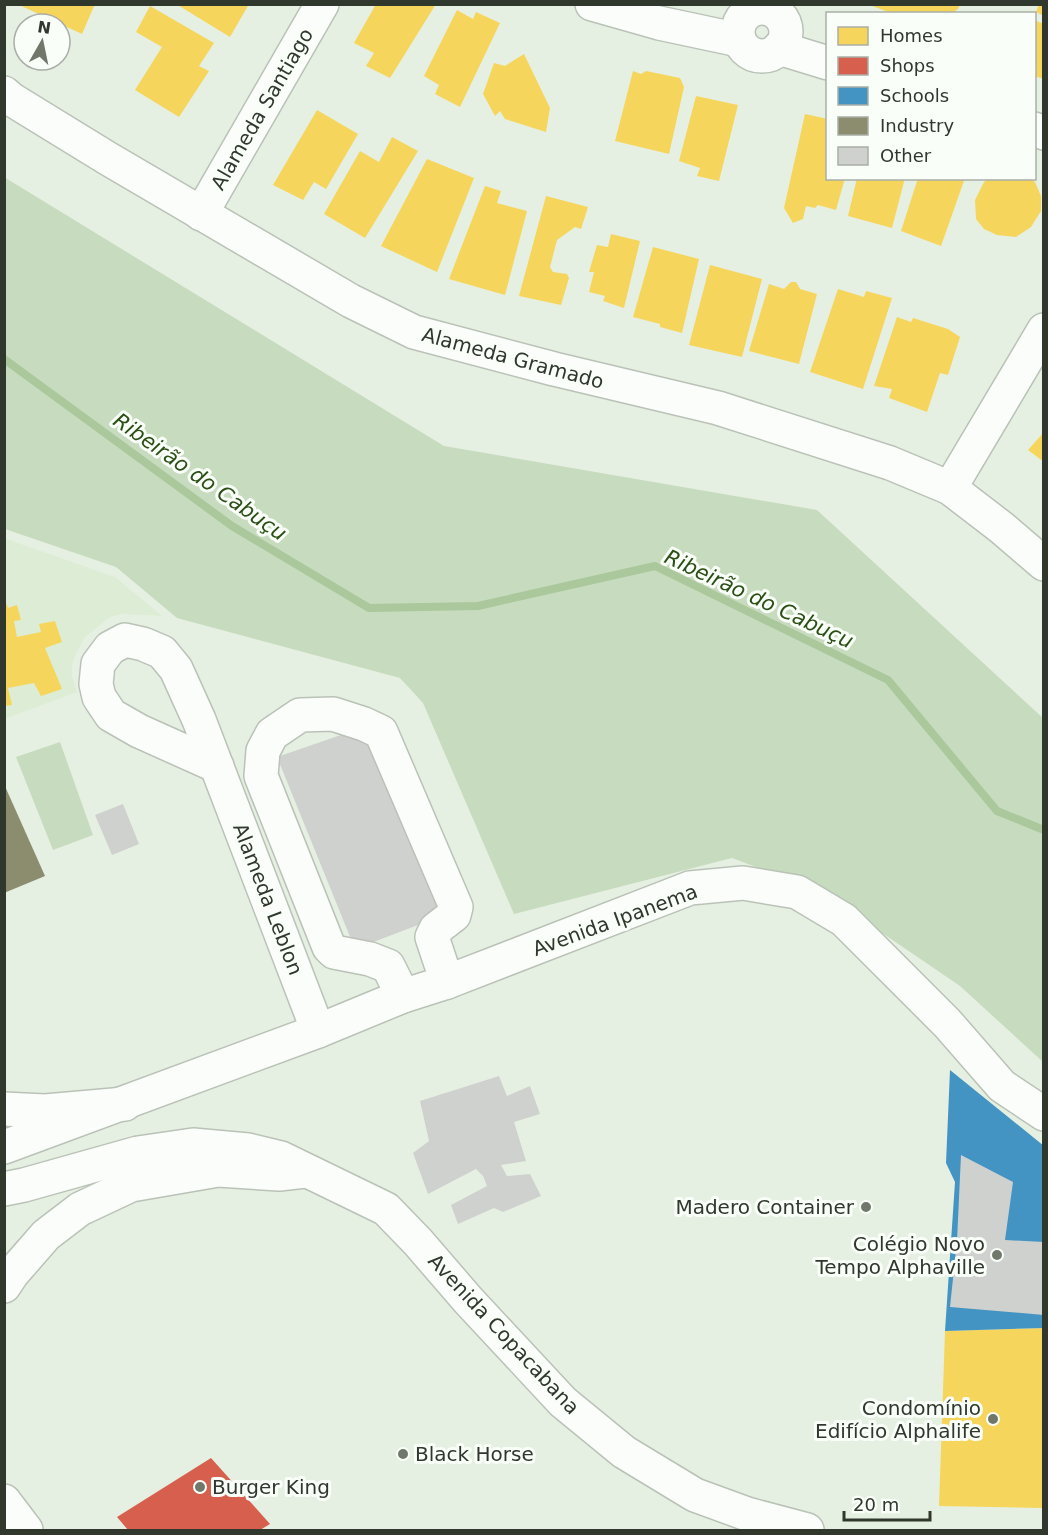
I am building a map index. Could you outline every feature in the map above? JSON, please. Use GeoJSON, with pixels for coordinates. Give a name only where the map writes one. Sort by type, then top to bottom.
{"type":"FeatureCollection","features":[{"type":"Feature","properties":{"kind":"street","name":"Alameda Santiago"},"geometry":{"type":"LineString","coordinates":[[201,214],[322,4]]}},
{"type":"Feature","properties":{"kind":"street"},"geometry":{"type":"LineString","coordinates":[[592,4],[659,23],[739,40]]}},
{"type":"Feature","properties":{"kind":"street"},"geometry":{"type":"LineString","coordinates":[[761,7],[778,14],[783,20],[786,35],[784,42],[774,53],[761,56],[747,51],[739,40],[740,25],[744,18],[761,7]]}},
{"type":"Feature","properties":{"kind":"street"},"geometry":{"type":"LineString","coordinates":[[779,48],[826,62]]}},
{"type":"Feature","properties":{"kind":"street","name":"Alameda Gramado"},"geometry":{"type":"LineString","coordinates":[[4,93],[201,214],[351,301],[414,332],[554,369],[718,408],[890,463],[950,488],[1044,564]]}},
{"type":"Feature","properties":{"kind":"street"},"geometry":{"type":"LineString","coordinates":[[950,488],[1044,330]]}},
{"type":"Feature","properties":{"kind":"street"},"geometry":{"type":"LineString","coordinates":[[403,996],[387,966],[370,959],[334,952],[329,947],[261,776],[263,751],[272,734],[300,715],[333,714],[381,732],[456,907],[454,915],[436,929],[432,937],[447,982]]}},
{"type":"Feature","properties":{"kind":"street","name":"Alameda Leblon"},"geometry":{"type":"LineString","coordinates":[[217,766],[318,1031]]}},
{"type":"Feature","properties":{"kind":"street","name":"Avenida Ipanema"},"geometry":{"type":"LineString","coordinates":[[125,1104],[690,888],[743,883],[797,892],[844,920],[947,1023],[1002,1086],[1044,1114]]}},
{"type":"Feature","properties":{"kind":"street"},"geometry":{"type":"LineString","coordinates":[[4,1109],[45,1111],[125,1104]]}},
{"type":"Feature","properties":{"kind":"street"},"geometry":{"type":"LineString","coordinates":[[4,1147],[125,1104]]}},
{"type":"Feature","properties":{"kind":"street","name":"Avenida Copacabana"},"geometry":{"type":"LineString","coordinates":[[4,1189],[138,1153],[193,1145],[248,1150],[281,1158],[305,1172],[386,1209],[562,1402],[624,1452],[695,1495],[747,1514],[807,1530]]}},
{"type":"Feature","properties":{"kind":"street"},"geometry":{"type":"LineString","coordinates":[[4,1286],[46,1235],[80,1209],[131,1185],[218,1170],[279,1174],[305,1172]]}},
{"type":"Feature","properties":{"kind":"street"},"geometry":{"type":"LineString","coordinates":[[4,1501],[26,1530]]}},
{"type":"Feature","properties":{"kind":"shaded area"},"geometry":{"type":"Polygon","coordinates":[[[4,177],[444,446],[817,510],[1043,718],[1043,1062],[960,986],[822,892],[732,858],[514,914],[423,703],[400,678],[177,618],[116,567],[5,529],[4,177]]]}},
{"type":"Feature","properties":{"kind":"shaded area"},"geometry":{"type":"Polygon","coordinates":[[[4,538],[115,577],[162,616],[123,614],[110,617],[85,637],[77,651],[72,664],[72,676],[77,692],[5,719],[4,538]]]}},
{"type":"Feature","properties":{"kind":"shaded area"},"geometry":{"type":"Polygon","coordinates":[[[60,742],[93,835],[53,850],[16,757],[60,742]]]}},
{"type":"Feature","properties":{"kind":"building: Homes"},"geometry":{"type":"Polygon","coordinates":[[[17,4],[95,4],[82,34],[72,29],[72,12],[34,12],[17,4]]]}},
{"type":"Feature","properties":{"kind":"building: Homes"},"geometry":{"type":"Polygon","coordinates":[[[176,4],[249,4],[230,37],[176,4]]]}},
{"type":"Feature","properties":{"kind":"building: Homes"},"geometry":{"type":"Polygon","coordinates":[[[376,4],[436,4],[390,78],[366,66],[374,53],[354,43],[376,4]]]}},
{"type":"Feature","properties":{"kind":"building: Homes"},"geometry":{"type":"Polygon","coordinates":[[[1039,4],[1044,4],[1044,16],[1036,12],[1039,4]]]}},
{"type":"Feature","properties":{"kind":"building: Homes"},"geometry":{"type":"Polygon","coordinates":[[[870,5],[960,5],[954,12],[888,12],[870,5]]]}},
{"type":"Feature","properties":{"kind":"building: Homes"},"geometry":{"type":"Polygon","coordinates":[[[150,6],[214,43],[199,66],[209,71],[179,117],[135,90],[162,47],[136,32],[150,6]]]}},
{"type":"Feature","properties":{"kind":"building: Homes"},"geometry":{"type":"Polygon","coordinates":[[[457,10],[473,19],[476,12],[500,23],[460,107],[435,94],[439,85],[424,76],[457,10]]]}},
{"type":"Feature","properties":{"kind":"building: Homes"},"geometry":{"type":"Polygon","coordinates":[[[1036,21],[1044,24],[1044,79],[1036,77],[1036,21]]]}},
{"type":"Feature","properties":{"kind":"building: Homes"},"geometry":{"type":"Polygon","coordinates":[[[524,54],[550,108],[546,132],[505,119],[500,111],[495,116],[483,94],[494,63],[505,66],[524,54]]]}},
{"type":"Feature","properties":{"kind":"building: Homes"},"geometry":{"type":"Polygon","coordinates":[[[633,71],[641,74],[646,71],[680,78],[684,87],[669,154],[615,141],[633,71]]]}},
{"type":"Feature","properties":{"kind":"building: Homes"},"geometry":{"type":"Polygon","coordinates":[[[696,96],[738,105],[719,181],[697,176],[700,168],[679,161],[696,96]]]}},
{"type":"Feature","properties":{"kind":"building: Homes"},"geometry":{"type":"Polygon","coordinates":[[[317,110],[358,134],[326,189],[314,182],[303,200],[273,185],[317,110]]]}},
{"type":"Feature","properties":{"kind":"building: Homes"},"geometry":{"type":"Polygon","coordinates":[[[805,114],[826,119],[826,180],[844,180],[836,210],[818,205],[815,208],[806,206],[803,219],[793,223],[784,208],[805,114]]]}},
{"type":"Feature","properties":{"kind":"building: Homes"},"geometry":{"type":"Polygon","coordinates":[[[392,137],[418,151],[365,238],[324,214],[360,151],[379,162],[392,137]]]}},
{"type":"Feature","properties":{"kind":"building: Homes"},"geometry":{"type":"Polygon","coordinates":[[[427,159],[474,178],[437,272],[381,246],[427,159]]]}},
{"type":"Feature","properties":{"kind":"building: Homes"},"geometry":{"type":"Polygon","coordinates":[[[857,180],[904,180],[892,228],[848,216],[857,180]]]}},
{"type":"Feature","properties":{"kind":"building: Homes"},"geometry":{"type":"Polygon","coordinates":[[[917,180],[964,180],[941,246],[901,231],[917,180]]]}},
{"type":"Feature","properties":{"kind":"building: Homes"},"geometry":{"type":"Polygon","coordinates":[[[986,180],[1032,180],[1035,182],[1041,196],[1041,211],[1031,227],[1016,237],[997,235],[984,229],[976,219],[975,200],[986,180]]]}},
{"type":"Feature","properties":{"kind":"building: Homes"},"geometry":{"type":"Polygon","coordinates":[[[485,186],[501,191],[497,203],[527,211],[505,295],[449,279],[485,186]]]}},
{"type":"Feature","properties":{"kind":"building: Homes"},"geometry":{"type":"Polygon","coordinates":[[[546,196],[588,207],[581,229],[575,227],[557,240],[550,267],[553,272],[567,274],[569,278],[561,305],[519,296],[546,196]]]}},
{"type":"Feature","properties":{"kind":"building: Homes"},"geometry":{"type":"Polygon","coordinates":[[[611,234],[640,241],[624,308],[603,301],[605,296],[589,292],[594,272],[589,272],[597,245],[608,247],[611,234]]]}},
{"type":"Feature","properties":{"kind":"building: Homes"},"geometry":{"type":"Polygon","coordinates":[[[653,247],[699,259],[682,333],[633,317],[653,247]]]}},
{"type":"Feature","properties":{"kind":"building: Homes"},"geometry":{"type":"Polygon","coordinates":[[[710,265],[762,279],[742,357],[689,345],[710,265]]]}},
{"type":"Feature","properties":{"kind":"building: Homes"},"geometry":{"type":"Polygon","coordinates":[[[791,282],[796,282],[800,289],[817,294],[799,364],[749,351],[769,284],[784,289],[791,282]]]}},
{"type":"Feature","properties":{"kind":"building: Homes"},"geometry":{"type":"Polygon","coordinates":[[[838,289],[864,297],[866,291],[892,298],[863,389],[810,372],[838,289]]]}},
{"type":"Feature","properties":{"kind":"building: Homes"},"geometry":{"type":"Polygon","coordinates":[[[897,317],[911,322],[913,318],[948,329],[960,337],[948,375],[940,373],[927,412],[889,398],[892,389],[874,386],[897,317]]]}},
{"type":"Feature","properties":{"kind":"building: Homes"},"geometry":{"type":"Polygon","coordinates":[[[1044,432],[1044,462],[1028,450],[1044,432]]]}},
{"type":"Feature","properties":{"kind":"building: Homes"},"geometry":{"type":"Polygon","coordinates":[[[4,597],[8,608],[17,605],[21,620],[14,621],[17,637],[41,632],[39,624],[55,621],[62,642],[45,648],[62,689],[41,696],[34,683],[8,688],[12,705],[4,706],[4,597]]]}},
{"type":"Feature","properties":{"kind":"building: Homes","name":"Condomínio Edifício Alphalife"},"geometry":{"type":"Polygon","coordinates":[[[1044,1328],[1044,1508],[939,1506],[945,1331],[1044,1328]]]}},
{"type":"Feature","properties":{"kind":"building: Shops","name":"Burger King"},"geometry":{"type":"Polygon","coordinates":[[[211,1458],[270,1524],[260,1530],[128,1530],[117,1517],[211,1458]]]}},
{"type":"Feature","properties":{"kind":"building: Schools","name":"Colégio Novo Tempo Alphaville"},"geometry":{"type":"Polygon","coordinates":[[[950,1070],[1044,1146],[1044,1328],[945,1331],[955,1182],[946,1163],[950,1070]]]}},
{"type":"Feature","properties":{"kind":"building: Industry"},"geometry":{"type":"Polygon","coordinates":[[[4,784],[45,876],[4,893],[4,784]]]}},
{"type":"Feature","properties":{"kind":"building: Other"},"geometry":{"type":"Polygon","coordinates":[[[364,727],[447,914],[355,949],[277,757],[364,727]]]}},
{"type":"Feature","properties":{"kind":"building: Other"},"geometry":{"type":"Polygon","coordinates":[[[123,804],[139,844],[112,855],[95,815],[123,804]]]}},
{"type":"Feature","properties":{"kind":"building: Other"},"geometry":{"type":"Polygon","coordinates":[[[499,1076],[507,1096],[530,1086],[540,1114],[514,1122],[526,1161],[501,1165],[507,1176],[530,1174],[541,1196],[503,1212],[494,1208],[458,1224],[451,1205],[487,1186],[483,1176],[476,1169],[428,1194],[413,1153],[429,1141],[420,1101],[499,1076]]]}},
{"type":"Feature","properties":{"kind":"building: Other"},"geometry":{"type":"Polygon","coordinates":[[[961,1155],[1013,1182],[1005,1240],[1044,1242],[1044,1315],[950,1307],[957,1241],[961,1155]]]}},
{"type":"Feature","properties":{"kind":"waterway","name":"Ribeirão do Cabuçu"},"geometry":{"type":"LineString","coordinates":[[4,359],[232,526],[369,608],[478,606],[655,566],[888,680],[997,811],[1044,830]]}},
{"type":"Feature","properties":{"kind":"place","name":"Madero Container"},"geometry":{"type":"Point","coordinates":[866,1207]}},
{"type":"Feature","properties":{"kind":"place","name":"Colégio Novo Tempo Alphaville"},"geometry":{"type":"Point","coordinates":[997,1255]}},
{"type":"Feature","properties":{"kind":"place","name":"Condomínio Edifício Alphalife"},"geometry":{"type":"Point","coordinates":[993,1419]}},
{"type":"Feature","properties":{"kind":"place","name":"Black Horse"},"geometry":{"type":"Point","coordinates":[403,1454]}},
{"type":"Feature","properties":{"kind":"place","name":"Burger King"},"geometry":{"type":"Point","coordinates":[200,1487]}}]}
